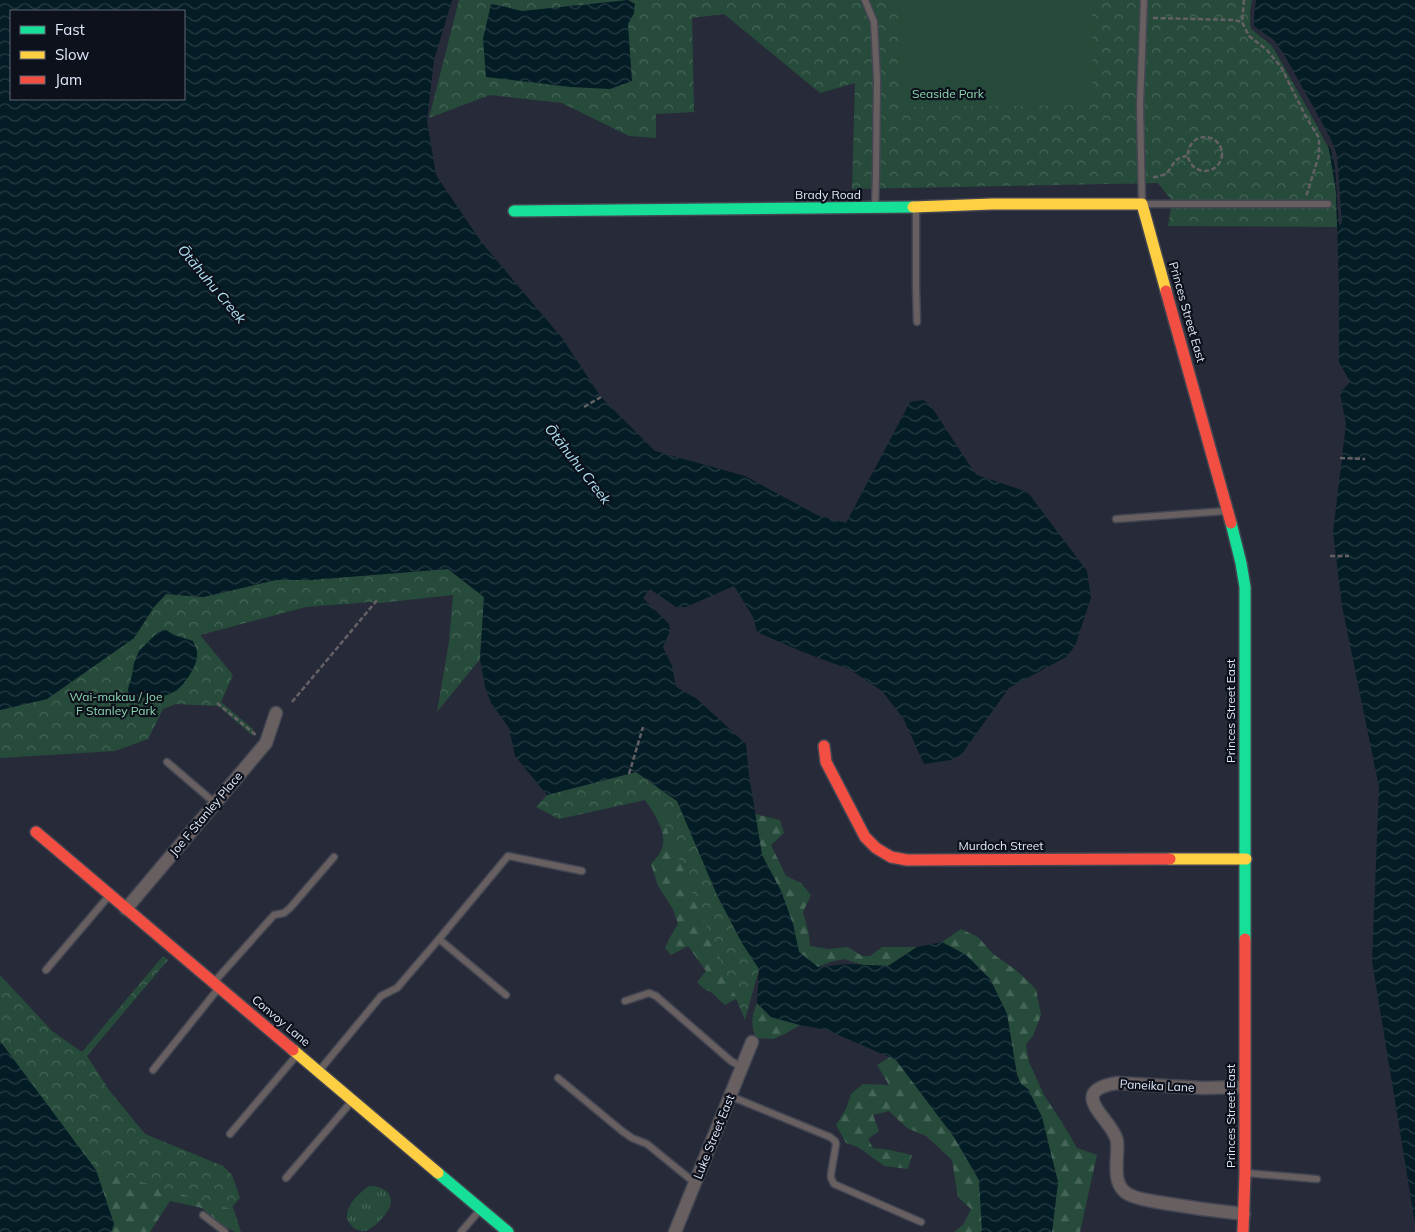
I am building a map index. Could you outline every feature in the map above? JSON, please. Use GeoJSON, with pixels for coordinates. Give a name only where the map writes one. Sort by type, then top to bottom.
{"type":"FeatureCollection","features":[{"type":"Feature","properties":{"kind":"street","name":"Brady Road"},"geometry":{"type":"LineString","coordinates":[[514,211],[875,208],[1001,204],[1142,204]]}},
{"type":"Feature","properties":{"kind":"street","name":"Princes Street East"},"geometry":{"type":"LineString","coordinates":[[1142,204],[1242,563],[1245,587],[1246,859],[1245,1173],[1243,1232]]}},
{"type":"Feature","properties":{"kind":"street","name":"Joe F Stanley Place"},"geometry":{"type":"LineString","coordinates":[[126,909],[268,741],[276,713]]}},
{"type":"Feature","properties":{"kind":"street","name":"Murdoch Street"},"geometry":{"type":"LineString","coordinates":[[824,746],[826,762],[865,838],[876,848],[892,857],[907,860],[1246,859]]}},
{"type":"Feature","properties":{"kind":"street","name":"Convoy Lane"},"geometry":{"type":"LineString","coordinates":[[36,832],[508,1232]]}},
{"type":"Feature","properties":{"kind":"street","name":"Luke Street East"},"geometry":{"type":"LineString","coordinates":[[675,1232],[752,1042]]}},
{"type":"Feature","properties":{"kind":"street","name":"Paneika Lane"},"geometry":{"type":"LineString","coordinates":[[1244,1087],[1204,1088],[1117,1083],[1099,1088],[1093,1099],[1096,1109],[1113,1131],[1116,1140],[1117,1181],[1120,1188],[1126,1194],[1182,1206],[1244,1214]]}},
{"type":"Feature","properties":{"kind":"lane"},"geometry":{"type":"LineString","coordinates":[[865,0],[874,22],[875,41],[875,208]]}},
{"type":"Feature","properties":{"kind":"lane"},"geometry":{"type":"LineString","coordinates":[[1144,0],[1140,104],[1142,204],[1328,204]]}},
{"type":"Feature","properties":{"kind":"lane"},"geometry":{"type":"LineString","coordinates":[[916,207],[917,322]]}},
{"type":"Feature","properties":{"kind":"lane"},"geometry":{"type":"LineString","coordinates":[[1116,519],[1228,511]]}},
{"type":"Feature","properties":{"kind":"lane"},"geometry":{"type":"LineString","coordinates":[[166,762],[216,803]]}},
{"type":"Feature","properties":{"kind":"lane"},"geometry":{"type":"LineString","coordinates":[[319,1071],[381,996],[397,988],[508,856],[582,871]]}},
{"type":"Feature","properties":{"kind":"lane"},"geometry":{"type":"LineString","coordinates":[[153,1070],[217,985],[274,915],[284,913],[290,908],[334,857]]}},
{"type":"Feature","properties":{"kind":"lane"},"geometry":{"type":"LineString","coordinates":[[46,970],[109,894]]}},
{"type":"Feature","properties":{"kind":"lane"},"geometry":{"type":"LineString","coordinates":[[439,940],[506,995]]}},
{"type":"Feature","properties":{"kind":"lane"},"geometry":{"type":"LineString","coordinates":[[625,1001],[649,993],[656,996],[731,1062],[742,1067]]}},
{"type":"Feature","properties":{"kind":"lane"},"geometry":{"type":"LineString","coordinates":[[230,1134],[298,1054]]}},
{"type":"Feature","properties":{"kind":"lane"},"geometry":{"type":"LineString","coordinates":[[558,1078],[622,1131],[632,1138],[647,1144],[695,1183]]}},
{"type":"Feature","properties":{"kind":"lane"},"geometry":{"type":"LineString","coordinates":[[730,1096],[833,1138],[836,1144],[831,1178],[834,1184],[921,1222]]}},
{"type":"Feature","properties":{"kind":"lane"},"geometry":{"type":"LineString","coordinates":[[286,1178],[353,1100]]}},
{"type":"Feature","properties":{"kind":"lane"},"geometry":{"type":"LineString","coordinates":[[1245,1173],[1317,1179]]}},
{"type":"Feature","properties":{"kind":"lane"},"geometry":{"type":"LineString","coordinates":[[461,1232],[481,1209]]}},
{"type":"Feature","properties":{"kind":"lane"},"geometry":{"type":"LineString","coordinates":[[203,1215],[225,1232]]}},
{"type":"Feature","properties":{"kind":"path"},"geometry":{"type":"LineString","coordinates":[[1244,0],[1242,22],[1250,36],[1267,50],[1281,67],[1319,138],[1319,155],[1305,204]]}},
{"type":"Feature","properties":{"kind":"path"},"geometry":{"type":"LineString","coordinates":[[1152,18],[1234,20],[1242,22]]}},
{"type":"Feature","properties":{"kind":"path"},"geometry":{"type":"LineString","coordinates":[[1201,138],[1212,138],[1222,151],[1220,163],[1212,170],[1206,172],[1195,169],[1187,156],[1191,144],[1201,138]]}},
{"type":"Feature","properties":{"kind":"path"},"geometry":{"type":"LineString","coordinates":[[1152,177],[1166,174],[1175,161],[1187,156]]}},
{"type":"Feature","properties":{"kind":"path"},"geometry":{"type":"LineString","coordinates":[[584,407],[601,397]]}},
{"type":"Feature","properties":{"kind":"path"},"geometry":{"type":"LineString","coordinates":[[1340,458],[1365,459]]}},
{"type":"Feature","properties":{"kind":"path"},"geometry":{"type":"LineString","coordinates":[[1330,556],[1350,556]]}},
{"type":"Feature","properties":{"kind":"path"},"geometry":{"type":"LineString","coordinates":[[292,702],[378,599]]}},
{"type":"Feature","properties":{"kind":"path"},"geometry":{"type":"LineString","coordinates":[[217,703],[256,735]]}},
{"type":"Feature","properties":{"kind":"path"},"geometry":{"type":"LineString","coordinates":[[629,774],[643,727]]}},
{"type":"Feature","properties":{"kind":"green space","name":"Seaside Park"},"geometry":{"type":"Polygon","coordinates":[[[459,0],[1254,0],[1251,29],[1272,46],[1285,65],[1330,151],[1336,193],[1337,227],[1168,226],[1172,201],[1158,183],[852,189],[855,83],[820,93],[724,14],[692,18],[694,112],[656,114],[656,138],[629,136],[562,103],[490,95],[429,118],[459,0]]]}},
{"type":"Feature","properties":{"kind":"green space"},"geometry":{"type":"Polygon","coordinates":[[[900,0],[1092,0],[1093,105],[901,107],[900,0]]]}},
{"type":"Feature","properties":{"kind":"green space","name":"Wai-makau / Joe F Stanley Park"},"geometry":{"type":"Polygon","coordinates":[[[448,569],[484,597],[480,659],[437,712],[449,642],[453,595],[380,603],[306,607],[200,635],[233,675],[221,702],[253,729],[253,736],[218,706],[176,704],[163,709],[148,739],[115,751],[0,758],[0,710],[47,699],[134,638],[154,607],[166,594],[203,597],[276,580],[310,580],[448,569]]]}},
{"type":"Feature","properties":{"kind":"green space"},"geometry":{"type":"Polygon","coordinates":[[[636,772],[677,801],[717,895],[742,943],[759,969],[745,1020],[654,798],[559,819],[536,807],[547,795],[636,772]]]}},
{"type":"Feature","properties":{"kind":"green space"},"geometry":{"type":"Polygon","coordinates":[[[635,788],[677,801],[717,895],[743,995],[725,1005],[697,982],[706,971],[688,946],[671,955],[665,948],[678,924],[673,909],[658,886],[651,864],[661,851],[663,835],[646,801],[635,788]]]}},
{"type":"Feature","properties":{"kind":"green space"},"geometry":{"type":"Polygon","coordinates":[[[755,814],[780,820],[784,833],[771,845],[786,876],[801,883],[811,895],[803,912],[810,946],[829,949],[848,947],[862,956],[870,956],[882,947],[917,947],[888,966],[863,965],[844,959],[818,967],[799,952],[793,924],[781,891],[762,855],[755,814]]]}},
{"type":"Feature","properties":{"kind":"green space"},"geometry":{"type":"Polygon","coordinates":[[[961,929],[978,937],[993,954],[1016,970],[1036,989],[1041,1015],[1033,1036],[1026,1044],[1029,1062],[1044,1095],[1077,1148],[1097,1155],[1080,1232],[1052,1232],[1058,1182],[1028,1089],[1021,1084],[1017,1075],[1007,1014],[990,979],[966,955],[942,942],[961,929]]]}},
{"type":"Feature","properties":{"kind":"green space"},"geometry":{"type":"Polygon","coordinates":[[[163,956],[168,960],[87,1056],[109,1090],[145,1134],[223,1166],[232,1175],[240,1198],[230,1209],[96,1170],[0,1041],[0,975],[52,1031],[82,1052],[163,956]]]}},
{"type":"Feature","properties":{"kind":"green space"},"geometry":{"type":"Polygon","coordinates":[[[757,1003],[771,1017],[800,1025],[773,1039],[756,1038],[752,1020],[757,1003]]]}},
{"type":"Feature","properties":{"kind":"green space"},"geometry":{"type":"Polygon","coordinates":[[[0,1008],[119,1108],[154,1143],[226,1186],[241,1232],[235,1232],[222,1225],[202,1208],[170,1201],[150,1232],[111,1232],[114,1224],[95,1170],[0,1041],[0,1008]]]}},
{"type":"Feature","properties":{"kind":"green space"},"geometry":{"type":"Polygon","coordinates":[[[890,1057],[896,1060],[954,1137],[979,1180],[981,1232],[954,1232],[963,1225],[971,1209],[958,1197],[952,1160],[926,1136],[907,1128],[889,1111],[873,1115],[879,1131],[868,1139],[873,1148],[912,1155],[908,1169],[884,1166],[858,1147],[846,1143],[836,1125],[846,1109],[851,1094],[863,1084],[889,1085],[877,1065],[890,1057]]]}},
{"type":"Feature","properties":{"kind":"green space"},"geometry":{"type":"Polygon","coordinates":[[[369,1186],[386,1191],[391,1202],[388,1210],[380,1220],[371,1228],[361,1231],[350,1224],[347,1219],[347,1213],[360,1193],[369,1186]]]}},
{"type":"Feature","properties":{"kind":"water","name":"Ōtāhuhu Creek"},"geometry":{"type":"Polygon","coordinates":[[[0,0],[452,0],[434,60],[427,121],[436,175],[482,243],[562,338],[601,397],[655,451],[745,476],[819,516],[846,523],[910,402],[923,400],[931,406],[974,472],[977,475],[1029,494],[1087,571],[1091,598],[1075,646],[1066,657],[1009,688],[961,755],[951,760],[924,764],[903,718],[882,691],[849,669],[805,653],[757,632],[753,617],[734,586],[686,607],[676,607],[650,589],[643,598],[669,624],[670,631],[663,647],[672,666],[676,687],[696,698],[746,744],[762,855],[781,891],[793,924],[799,952],[818,967],[848,964],[888,966],[917,947],[942,942],[966,955],[990,979],[1007,1014],[1017,1075],[1021,1084],[1028,1089],[1042,1117],[1058,1182],[1052,1232],[981,1232],[979,1180],[954,1137],[896,1060],[827,1030],[771,1017],[757,1003],[759,969],[742,943],[717,895],[677,801],[636,772],[547,795],[515,756],[509,728],[491,703],[485,687],[480,659],[484,597],[448,569],[310,580],[276,580],[203,597],[166,594],[154,607],[134,638],[47,699],[0,710],[0,0]]]}},
{"type":"Feature","properties":{"kind":"water"},"geometry":{"type":"Polygon","coordinates":[[[628,0],[635,4],[634,13],[628,24],[632,81],[610,89],[570,87],[486,77],[483,39],[491,4],[522,11],[628,0]]]}},
{"type":"Feature","properties":{"kind":"water"},"geometry":{"type":"Polygon","coordinates":[[[1254,0],[1415,0],[1415,1223],[1372,961],[1379,787],[1342,606],[1333,532],[1346,424],[1340,393],[1350,382],[1339,362],[1336,191],[1328,144],[1272,45],[1252,27],[1254,0]]]}},
{"type":"Feature","properties":{"kind":"water"},"geometry":{"type":"Polygon","coordinates":[[[166,630],[174,635],[193,641],[197,657],[193,670],[185,682],[170,694],[149,696],[136,701],[128,700],[128,689],[139,651],[158,632],[166,630]]]}},
{"type":"Feature","properties":{"kind":"water"},"geometry":{"type":"Polygon","coordinates":[[[0,1041],[96,1170],[114,1224],[111,1232],[0,1232],[0,1041]]]}},
{"type":"Feature","properties":{"kind":"pier"},"geometry":{"type":"Polygon","coordinates":[[[1252,0],[1256,0],[1254,26],[1274,40],[1284,54],[1330,137],[1337,155],[1342,223],[1340,225],[1335,168],[1331,150],[1272,45],[1250,25],[1252,0]]]}},
{"type":"Feature","properties":{"kind":"traffic: fast"},"geometry":{"type":"LineString","coordinates":[[514,211],[913,207]]}},
{"type":"Feature","properties":{"kind":"traffic: fast"},"geometry":{"type":"LineString","coordinates":[[1231,523],[1245,587],[1245,939]]}},
{"type":"Feature","properties":{"kind":"traffic: fast"},"geometry":{"type":"LineString","coordinates":[[438,1173],[508,1232]]}},
{"type":"Feature","properties":{"kind":"traffic: slow"},"geometry":{"type":"LineString","coordinates":[[913,207],[992,204],[1142,204],[1166,291]]}},
{"type":"Feature","properties":{"kind":"traffic: slow"},"geometry":{"type":"LineString","coordinates":[[1170,859],[1246,859]]}},
{"type":"Feature","properties":{"kind":"traffic: slow"},"geometry":{"type":"LineString","coordinates":[[293,1050],[438,1173]]}},
{"type":"Feature","properties":{"kind":"traffic: jam"},"geometry":{"type":"LineString","coordinates":[[1166,291],[1231,523]]}},
{"type":"Feature","properties":{"kind":"traffic: jam"},"geometry":{"type":"LineString","coordinates":[[824,746],[826,762],[865,837],[876,848],[891,857],[907,860],[1170,859]]}},
{"type":"Feature","properties":{"kind":"traffic: jam"},"geometry":{"type":"LineString","coordinates":[[36,832],[293,1050]]}},
{"type":"Feature","properties":{"kind":"traffic: jam"},"geometry":{"type":"LineString","coordinates":[[1243,1232],[1245,1173],[1245,939]]}}]}
